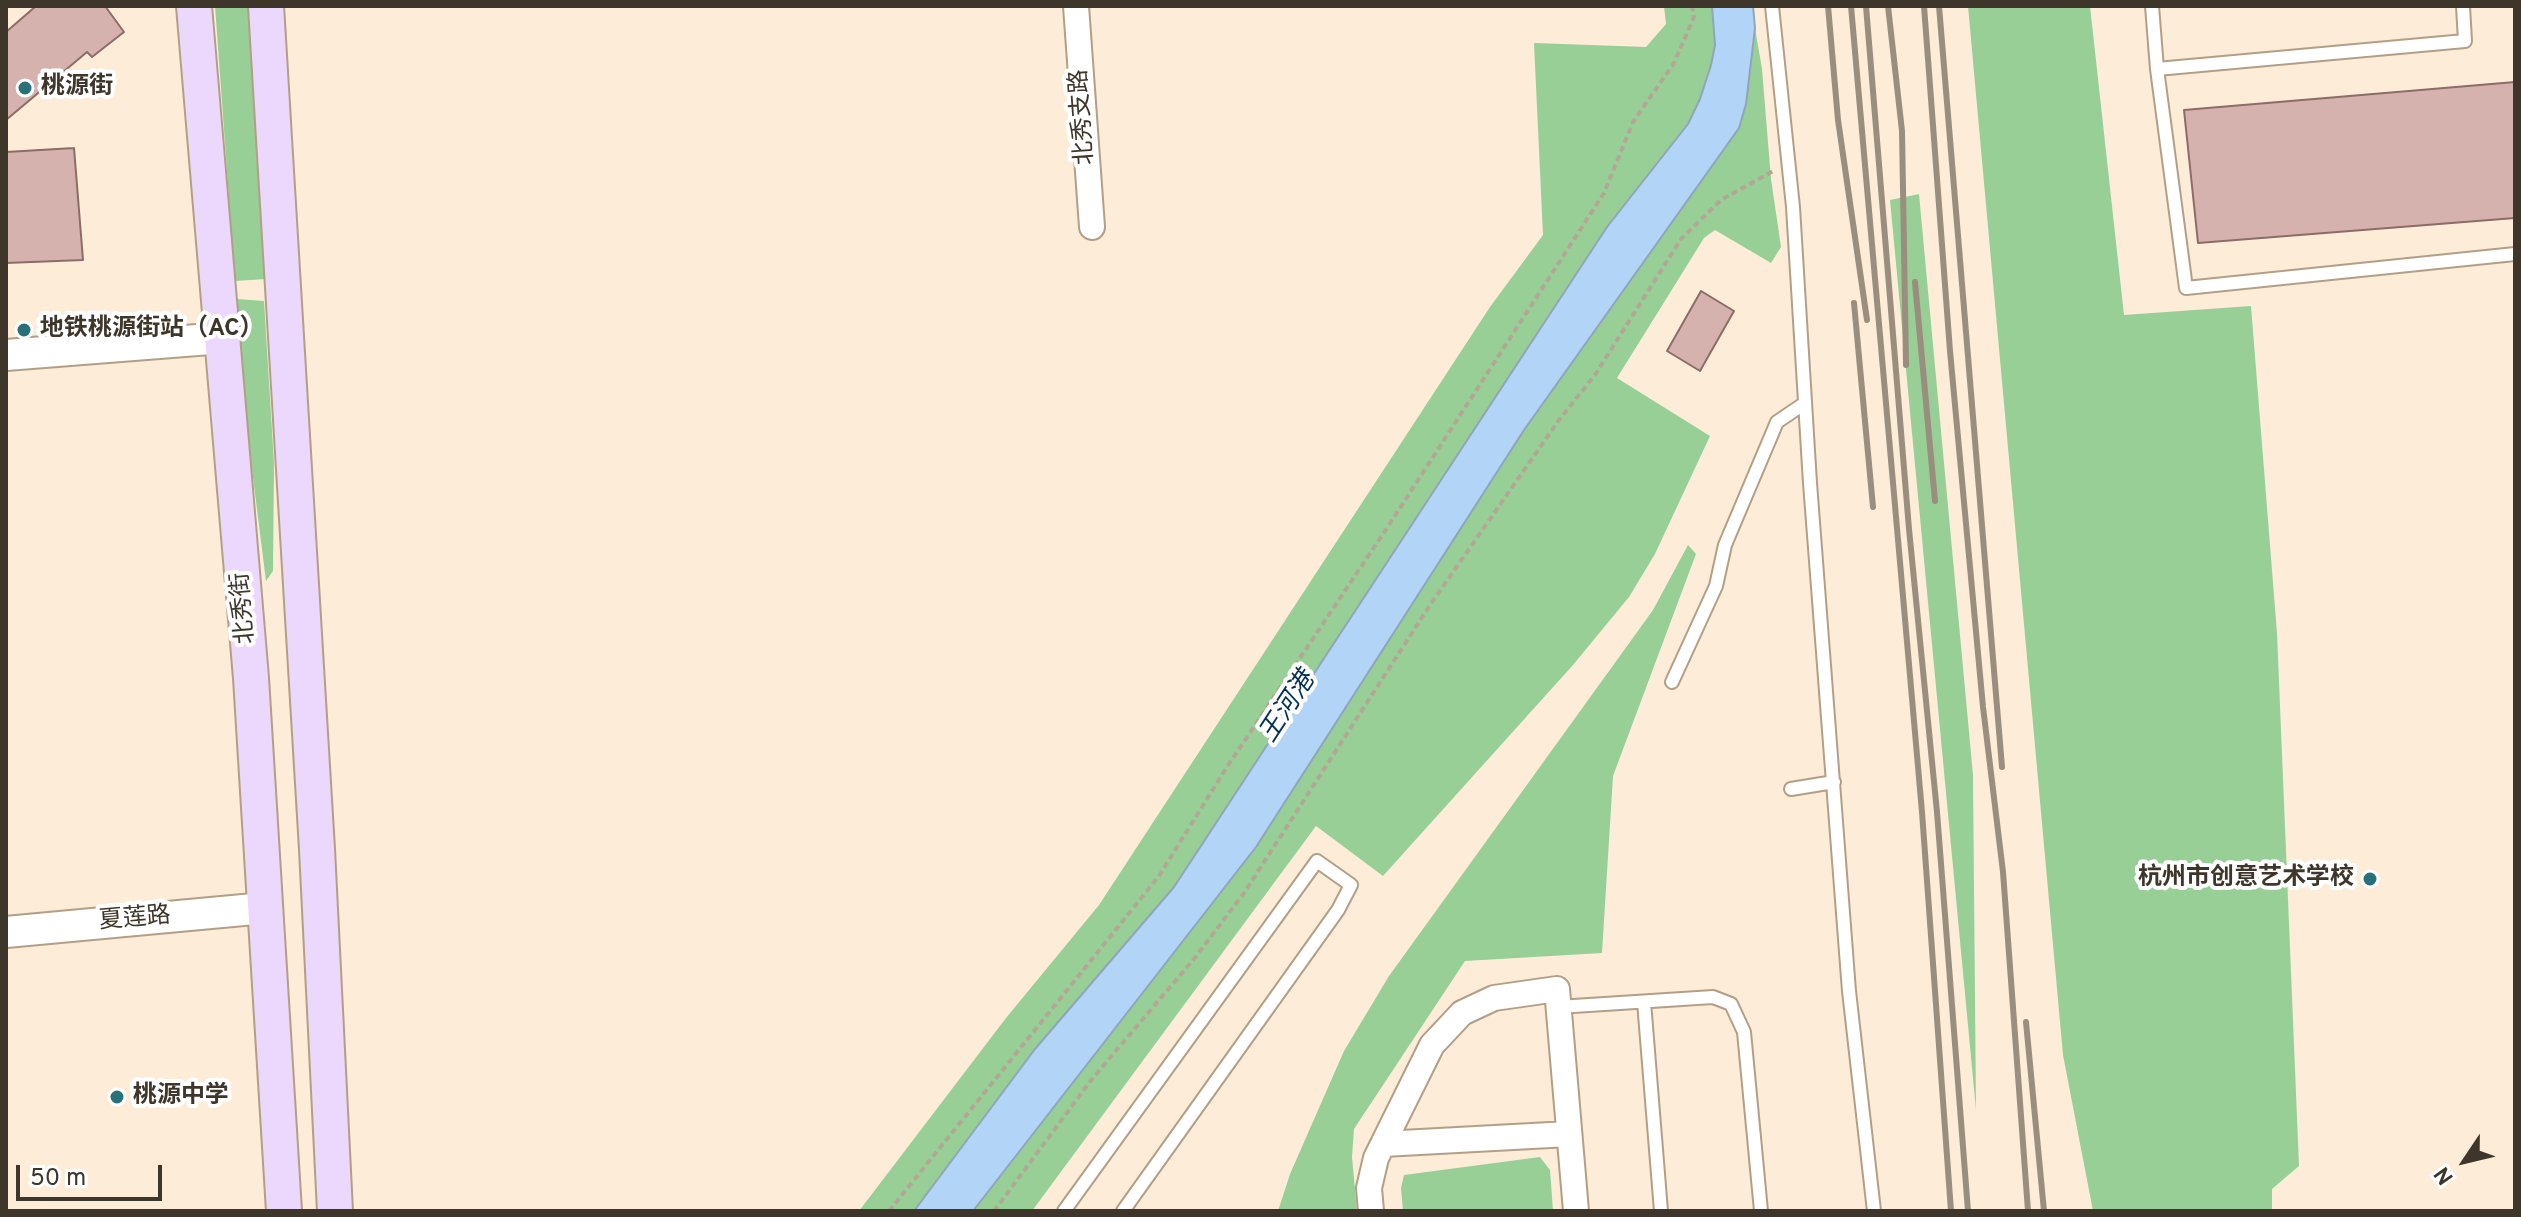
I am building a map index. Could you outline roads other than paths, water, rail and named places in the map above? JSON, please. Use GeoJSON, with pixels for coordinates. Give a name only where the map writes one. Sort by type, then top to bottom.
{"type":"FeatureCollection","features":[{"type":"Feature","properties":{"kind":"main road","name":"北秀街"},"geometry":{"type":"LineString","coordinates":[[194,6],[251,678],[284,1211]]}},
{"type":"Feature","properties":{"kind":"main road"},"geometry":{"type":"LineString","coordinates":[[266,6],[317,849],[335,1211]]}},
{"type":"Feature","properties":{"kind":"street","name":"北秀支路"},"geometry":{"type":"LineString","coordinates":[[1076,6],[1092,227]]}},
{"type":"Feature","properties":{"kind":"street"},"geometry":{"type":"LineString","coordinates":[[6,355],[223,338]]}},
{"type":"Feature","properties":{"kind":"street","name":"夏莲路"},"geometry":{"type":"LineString","coordinates":[[6,932],[265,908]]}},
{"type":"Feature","properties":{"kind":"street"},"geometry":{"type":"LineString","coordinates":[[1371,1211],[1369,1188],[1376,1158],[1432,1045],[1462,1013],[1494,998],[1557,989],[1576,1211]]}},
{"type":"Feature","properties":{"kind":"street"},"geometry":{"type":"LineString","coordinates":[[1383,1144],[1569,1134]]}},
{"type":"Feature","properties":{"kind":"lane"},"geometry":{"type":"LineString","coordinates":[[1772,6],[1788,162],[1849,991],[1874,1211]]}},
{"type":"Feature","properties":{"kind":"lane"},"geometry":{"type":"LineString","coordinates":[[2152,6],[2157,69],[2186,288],[2515,254]]}},
{"type":"Feature","properties":{"kind":"lane"},"geometry":{"type":"LineString","coordinates":[[2157,69],[2465,41],[2463,6]]}},
{"type":"Feature","properties":{"kind":"lane"},"geometry":{"type":"LineString","coordinates":[[1672,682],[1716,586],[1725,545],[1777,422],[1805,403]]}},
{"type":"Feature","properties":{"kind":"lane"},"geometry":{"type":"LineString","coordinates":[[1791,789],[1834,782]]}},
{"type":"Feature","properties":{"kind":"lane"},"geometry":{"type":"LineString","coordinates":[[1064,1211],[1317,861],[1351,885],[1338,910],[1123,1211]]}},
{"type":"Feature","properties":{"kind":"lane"},"geometry":{"type":"LineString","coordinates":[[1558,1007],[1713,997],[1731,1004],[1744,1032],[1761,1211]]}},
{"type":"Feature","properties":{"kind":"lane"},"geometry":{"type":"LineString","coordinates":[[1644,1002],[1661,1211]]}},
{"type":"Feature","properties":{"kind":"water"},"geometry":{"type":"Polygon","coordinates":[[[1712,6],[1753,6],[1755,28],[1746,104],[1739,128],[1524,430],[1256,847],[973,1211],[914,1211],[1035,1049],[1174,887],[1607,227],[1688,124],[1711,65],[1715,45],[1712,6]]]}},
{"type":"Feature","properties":{"kind":"railway"},"geometry":{"type":"LineString","coordinates":[[1828,6],[1838,120],[1867,320]]}},
{"type":"Feature","properties":{"kind":"railway"},"geometry":{"type":"LineString","coordinates":[[1851,6],[1922,812],[1951,1211]]}},
{"type":"Feature","properties":{"kind":"railway"},"geometry":{"type":"LineString","coordinates":[[1866,6],[1909,529],[1937,812],[1968,1211]]}},
{"type":"Feature","properties":{"kind":"railway"},"geometry":{"type":"LineString","coordinates":[[1888,6],[1902,131],[1906,365]]}},
{"type":"Feature","properties":{"kind":"railway"},"geometry":{"type":"LineString","coordinates":[[1924,6],[1950,351],[1983,707],[2003,872],[2028,1211]]}},
{"type":"Feature","properties":{"kind":"railway"},"geometry":{"type":"LineString","coordinates":[[1939,6],[2002,767]]}},
{"type":"Feature","properties":{"kind":"railway"},"geometry":{"type":"LineString","coordinates":[[1915,282],[1935,501]]}},
{"type":"Feature","properties":{"kind":"railway"},"geometry":{"type":"LineString","coordinates":[[1854,303],[1873,507]]}},
{"type":"Feature","properties":{"kind":"railway"},"geometry":{"type":"LineString","coordinates":[[2026,1022],[2044,1211]]}},
{"type":"Feature","properties":{"kind":"place","name":"桃源街"},"geometry":{"type":"Point","coordinates":[25,88]}},
{"type":"Feature","properties":{"kind":"place","name":"地铁桃源街站（A·C）"},"geometry":{"type":"Point","coordinates":[24,330]}},
{"type":"Feature","properties":{"kind":"place","name":"杭州市创意艺术学校"},"geometry":{"type":"Point","coordinates":[2370,879]}},
{"type":"Feature","properties":{"kind":"place","name":"桃源中学"},"geometry":{"type":"Point","coordinates":[117,1097]}},
{"type":"Feature","properties":{"kind":"water label","name":"王河港"},"geometry":{"type":"Point","coordinates":[1289,708]}}]}
